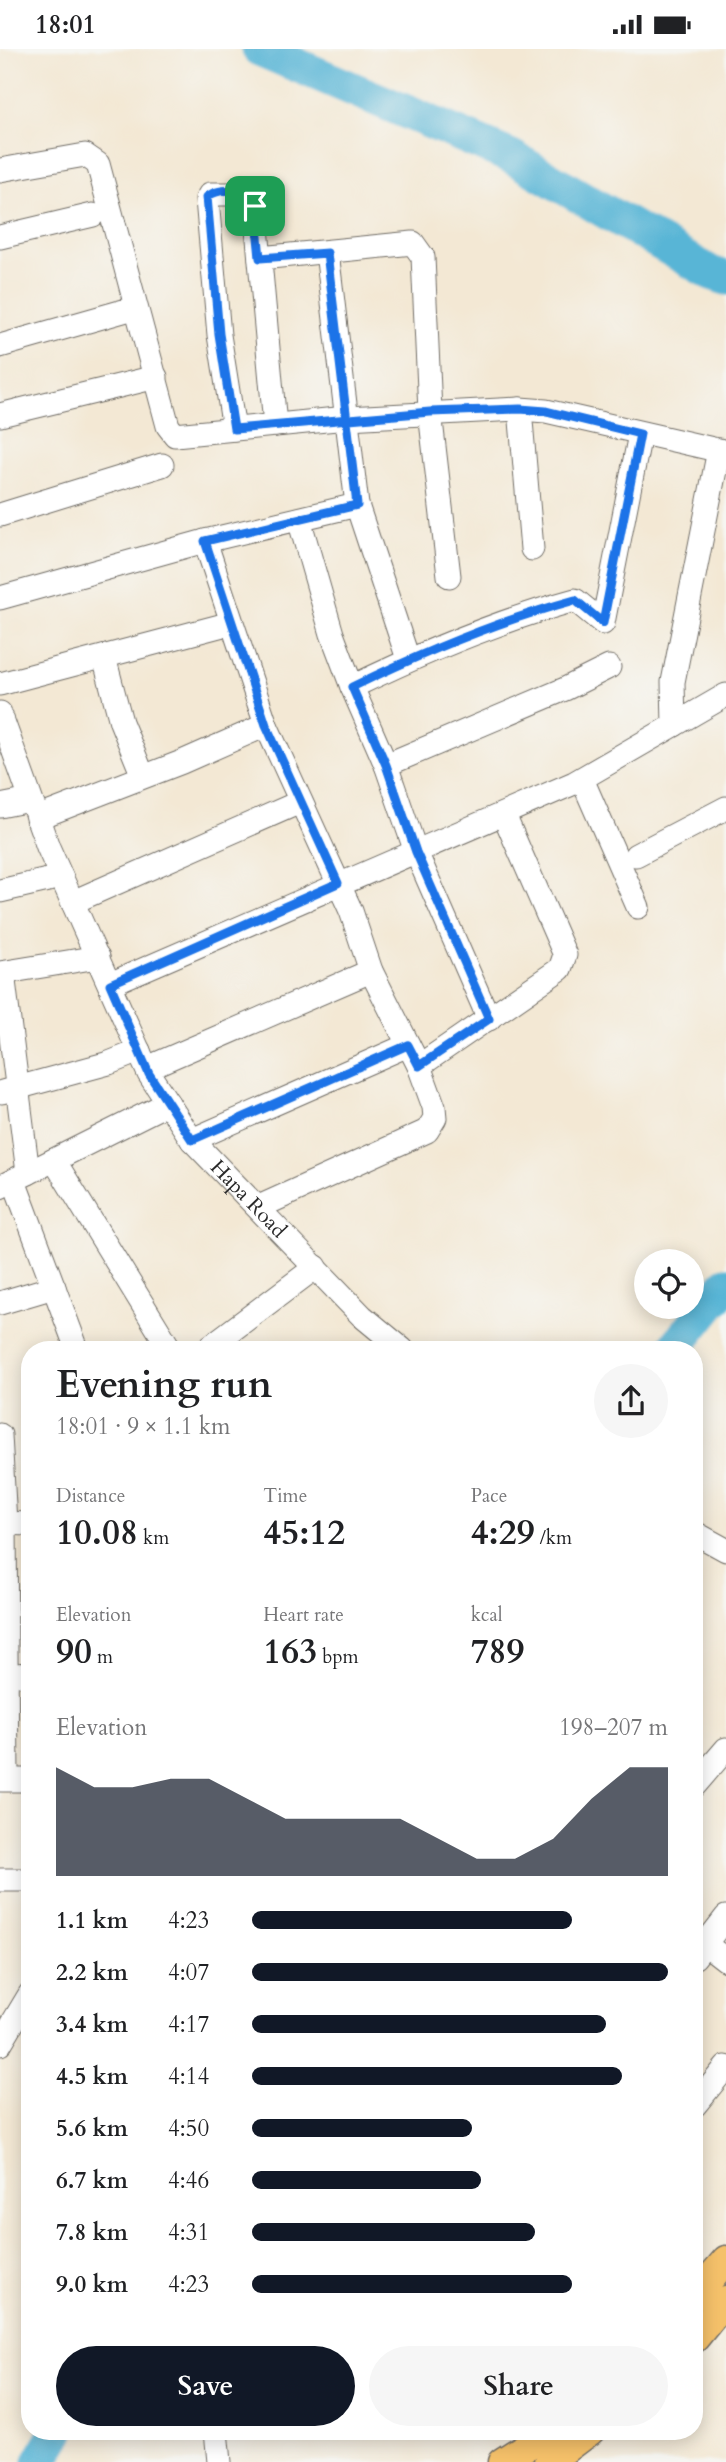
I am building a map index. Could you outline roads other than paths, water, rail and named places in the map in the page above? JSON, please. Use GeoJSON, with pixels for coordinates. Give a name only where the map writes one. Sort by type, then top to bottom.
{"type":"FeatureCollection","features":[{"type":"Feature","properties":{"kind":"main road"},"geometry":{"type":"LineString","coordinates":[[703,2287],[726,2260]]}},
{"type":"Feature","properties":{"kind":"main road"},"geometry":{"type":"LineString","coordinates":[[703,2328],[726,2300]]}},
{"type":"Feature","properties":{"kind":"main road"},"geometry":{"type":"LineString","coordinates":[[502,2462],[537,2440]]}},
{"type":"Feature","properties":{"kind":"main road"},"geometry":{"type":"LineString","coordinates":[[549,2462],[578,2440]]}},
{"type":"Feature","properties":{"kind":"street"},"geometry":{"type":"LineString","coordinates":[[0,170],[85,155],[99,165],[167,426],[175,435],[347,418],[520,409],[546,411],[722,451],[673,682],[674,725]]}},
{"type":"Feature","properties":{"kind":"street"},"geometry":{"type":"LineString","coordinates":[[234,429],[219,334],[207,199],[209,194],[244,192],[251,197],[255,206],[275,425]]}},
{"type":"Feature","properties":{"kind":"street"},"geometry":{"type":"LineString","coordinates":[[0,237],[93,215]]}},
{"type":"Feature","properties":{"kind":"street"},"geometry":{"type":"LineString","coordinates":[[260,258],[413,243],[420,249],[423,257],[430,412],[449,576]]}},
{"type":"Feature","properties":{"kind":"street"},"geometry":{"type":"LineString","coordinates":[[327,253],[357,505],[408,659]]}},
{"type":"Feature","properties":{"kind":"street"},"geometry":{"type":"LineString","coordinates":[[0,346],[127,310]]}},
{"type":"Feature","properties":{"kind":"street"},"geometry":{"type":"LineString","coordinates":[[0,415],[156,377]]}},
{"type":"Feature","properties":{"kind":"street"},"geometry":{"type":"LineString","coordinates":[[520,409],[532,549]]}},
{"type":"Feature","properties":{"kind":"street"},"geometry":{"type":"LineString","coordinates":[[352,687],[408,659],[535,611],[575,600],[603,623],[640,434]]}},
{"type":"Feature","properties":{"kind":"street"},"geometry":{"type":"LineString","coordinates":[[0,515],[162,465]]}},
{"type":"Feature","properties":{"kind":"street"},"geometry":{"type":"LineString","coordinates":[[0,598],[205,541],[357,505]]}},
{"type":"Feature","properties":{"kind":"street"},"geometry":{"type":"LineString","coordinates":[[299,519],[332,634],[352,687],[386,765],[416,852],[489,1019]]}},
{"type":"Feature","properties":{"kind":"street"},"geometry":{"type":"LineString","coordinates":[[205,541],[266,725],[338,883],[371,971],[419,1066],[434,1107],[435,1118],[427,1131],[259,1207]]}},
{"type":"Feature","properties":{"kind":"street"},"geometry":{"type":"LineString","coordinates":[[0,684],[231,623]]}},
{"type":"Feature","properties":{"kind":"street"},"geometry":{"type":"LineString","coordinates":[[104,657],[121,722],[143,776]]}},
{"type":"Feature","properties":{"kind":"street"},"geometry":{"type":"LineString","coordinates":[[386,765],[565,689],[609,667]]}},
{"type":"Feature","properties":{"kind":"street"},"geometry":{"type":"LineString","coordinates":[[110,984],[582,779],[726,695]]}},
{"type":"Feature","properties":{"kind":"street","name":"Hapa Road"},"geometry":{"type":"LineString","coordinates":[[1,719],[61,877],[143,1059],[168,1103],[192,1140],[384,1341]]}},
{"type":"Feature","properties":{"kind":"street"},"geometry":{"type":"LineString","coordinates":[[0,806],[34,809],[143,776],[266,725]]}},
{"type":"Feature","properties":{"kind":"street"},"geometry":{"type":"LineString","coordinates":[[582,779],[638,907]]}},
{"type":"Feature","properties":{"kind":"street"},"geometry":{"type":"LineString","coordinates":[[73,902],[300,802]]}},
{"type":"Feature","properties":{"kind":"street"},"geometry":{"type":"LineString","coordinates":[[636,855],[726,808]]}},
{"type":"Feature","properties":{"kind":"street"},"geometry":{"type":"LineString","coordinates":[[419,1066],[560,969],[565,955],[504,815]]}},
{"type":"Feature","properties":{"kind":"street"},"geometry":{"type":"LineString","coordinates":[[0,891],[61,877]]}},
{"type":"Feature","properties":{"kind":"street"},"geometry":{"type":"LineString","coordinates":[[74,1341],[14,1180],[2,973],[98,957]]}},
{"type":"Feature","properties":{"kind":"street"},"geometry":{"type":"LineString","coordinates":[[8,1091],[109,1063],[143,1059],[371,971]]}},
{"type":"Feature","properties":{"kind":"street"},"geometry":{"type":"LineString","coordinates":[[192,1140],[408,1045]]}},
{"type":"Feature","properties":{"kind":"street"},"geometry":{"type":"LineString","coordinates":[[14,1180],[168,1103]]}},
{"type":"Feature","properties":{"kind":"street"},"geometry":{"type":"LineString","coordinates":[[54,1160],[165,1341]]}},
{"type":"Feature","properties":{"kind":"street"},"geometry":{"type":"LineString","coordinates":[[218,1341],[316,1267]]}},
{"type":"Feature","properties":{"kind":"street"},"geometry":{"type":"LineString","coordinates":[[0,1303],[54,1287]]}},
{"type":"Feature","properties":{"kind":"street"},"geometry":{"type":"LineString","coordinates":[[0,1436],[3,1523],[3,1779],[21,1780]]}},
{"type":"Feature","properties":{"kind":"street"},"geometry":{"type":"LineString","coordinates":[[3,1523],[21,1524]]}},
{"type":"Feature","properties":{"kind":"street"},"geometry":{"type":"LineString","coordinates":[[703,1537],[726,1550]]}},
{"type":"Feature","properties":{"kind":"street"},"geometry":{"type":"LineString","coordinates":[[2,1676],[21,1675]]}},
{"type":"Feature","properties":{"kind":"street"},"geometry":{"type":"LineString","coordinates":[[703,1776],[726,1749]]}},
{"type":"Feature","properties":{"kind":"street"},"geometry":{"type":"LineString","coordinates":[[0,1880],[21,1880]]}},
{"type":"Feature","properties":{"kind":"street"},"geometry":{"type":"LineString","coordinates":[[703,1941],[726,1917]]}},
{"type":"Feature","properties":{"kind":"street"},"geometry":{"type":"LineString","coordinates":[[703,1947],[726,1960]]}},
{"type":"Feature","properties":{"kind":"street"},"geometry":{"type":"LineString","coordinates":[[0,2043],[21,2009]]}},
{"type":"Feature","properties":{"kind":"street"},"geometry":{"type":"LineString","coordinates":[[703,2095],[726,2067]]}},
{"type":"Feature","properties":{"kind":"street"},"geometry":{"type":"LineString","coordinates":[[217,2440],[219,2462]]}},
{"type":"Feature","properties":{"kind":"waterway"},"geometry":{"type":"LineString","coordinates":[[259,49],[512,157],[711,273],[726,278]]}},
{"type":"Feature","properties":{"kind":"waterway"},"geometry":{"type":"LineString","coordinates":[[680,1341],[726,1284]]}},
{"type":"Feature","properties":{"kind":"waterway"},"geometry":{"type":"LineString","coordinates":[[40,2462],[53,2440]]}}]}
